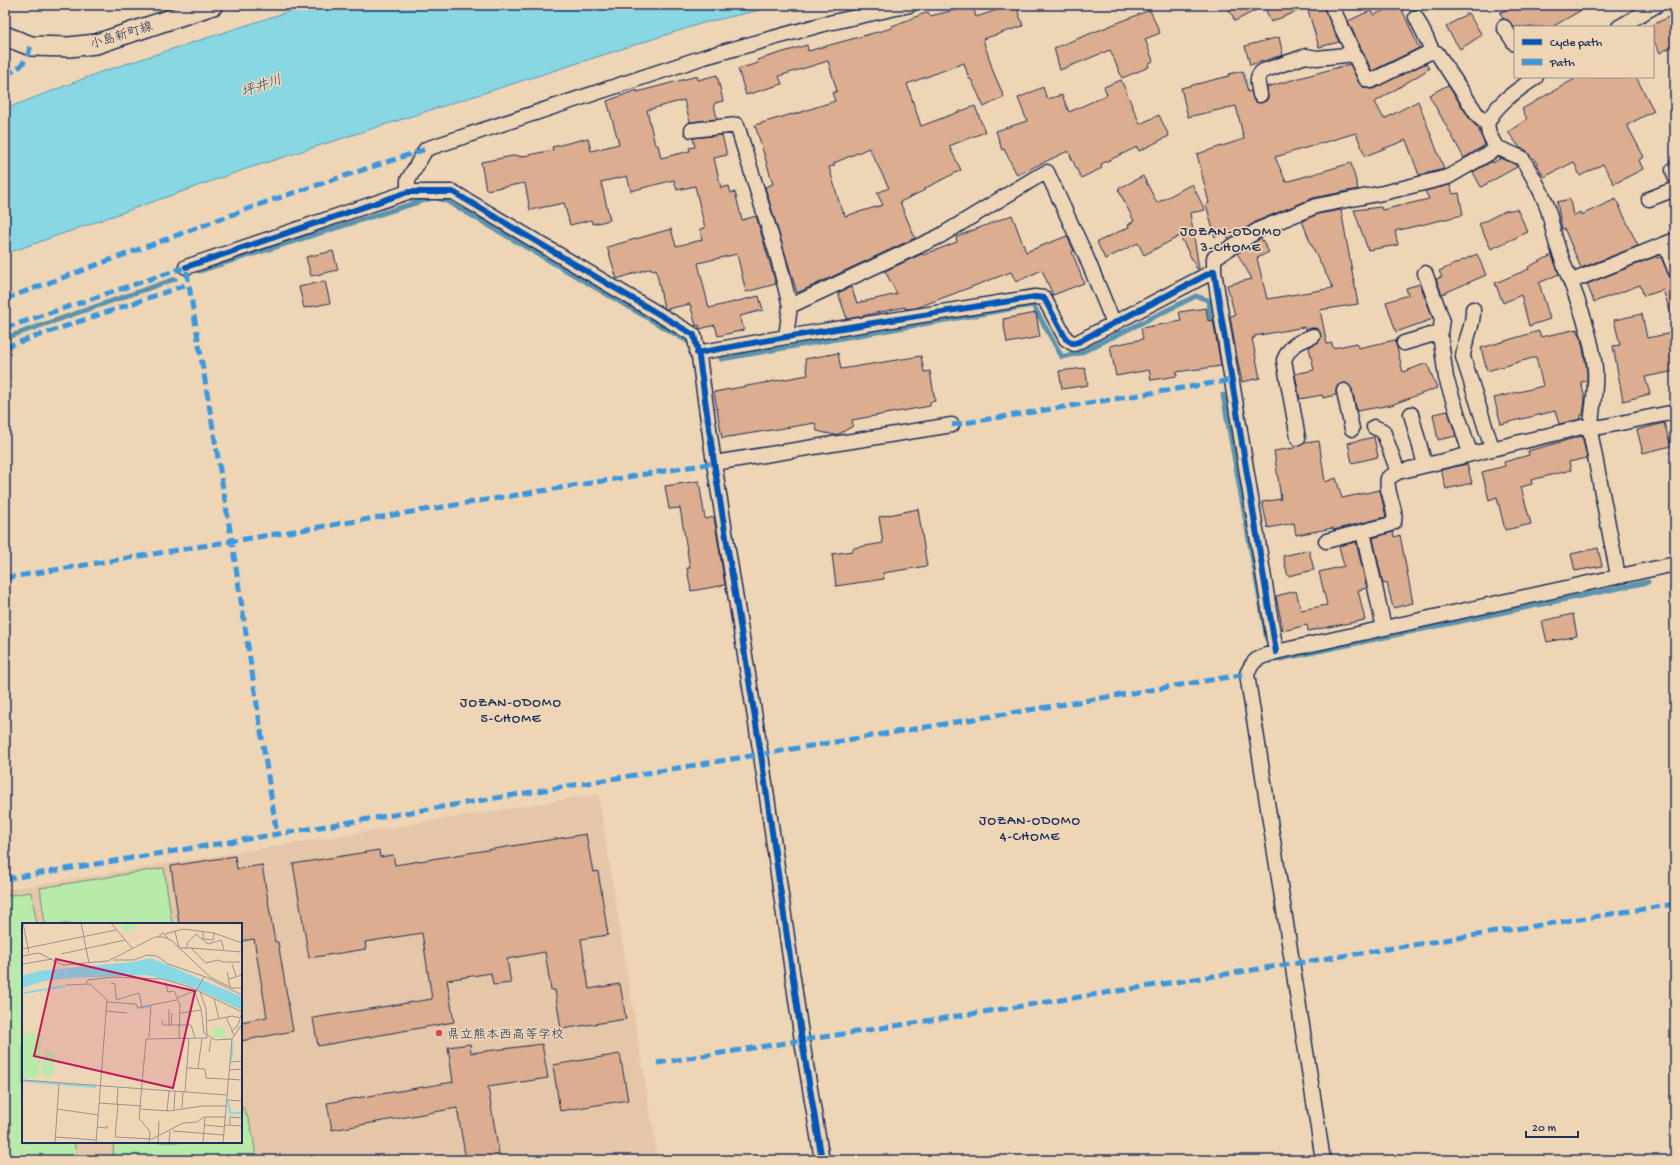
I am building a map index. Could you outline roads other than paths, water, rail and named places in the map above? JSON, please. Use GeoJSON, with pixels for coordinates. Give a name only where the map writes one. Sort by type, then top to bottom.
{"type":"FeatureCollection","features":[{"type":"Feature","properties":{"kind":"main road","name":"小島新町線"},"geometry":{"type":"LineString","coordinates":[[5,36],[30,46],[69,47],[96,44],[213,5]]}},
{"type":"Feature","properties":{"kind":"street"},"geometry":{"type":"LineString","coordinates":[[408,192],[408,180],[426,149],[704,57],[824,24],[910,5]]}},
{"type":"Feature","properties":{"kind":"street"},"geometry":{"type":"LineString","coordinates":[[1331,5],[1366,79],[1370,81],[1430,52],[1433,52]]}},
{"type":"Feature","properties":{"kind":"street"},"geometry":{"type":"LineString","coordinates":[[1620,26],[1657,5]]}},
{"type":"Feature","properties":{"kind":"street"},"geometry":{"type":"LineString","coordinates":[[1416,17],[1433,52],[1437,53],[1478,116],[1487,124]]}},
{"type":"Feature","properties":{"kind":"street"},"geometry":{"type":"LineString","coordinates":[[1504,28],[1514,43]]}},
{"type":"Feature","properties":{"kind":"street"},"geometry":{"type":"LineString","coordinates":[[1260,95],[1257,78],[1258,74],[1263,70],[1306,56],[1317,58],[1346,55],[1353,52]]}},
{"type":"Feature","properties":{"kind":"street"},"geometry":{"type":"LineString","coordinates":[[1535,78],[1501,103],[1490,117],[1487,124],[1489,134],[1496,147],[1522,158],[1545,201],[1557,245],[1572,281],[1592,347],[1595,369],[1595,390],[1590,426],[1591,436],[1618,576]]}},
{"type":"Feature","properties":{"kind":"street"},"geometry":{"type":"LineString","coordinates":[[692,130],[737,125],[778,258],[790,306],[786,336]]}},
{"type":"Feature","properties":{"kind":"street"},"geometry":{"type":"LineString","coordinates":[[1276,652],[1214,271],[1214,258],[1260,229],[1316,206],[1383,193],[1448,177],[1491,152],[1496,147]]}},
{"type":"Feature","properties":{"kind":"street"},"geometry":{"type":"LineString","coordinates":[[790,306],[940,236],[1047,172],[1085,254],[1114,324]]}},
{"type":"Feature","properties":{"kind":"street"},"geometry":{"type":"LineString","coordinates":[[1649,199],[1675,190]]}},
{"type":"Feature","properties":{"kind":"street"},"geometry":{"type":"LineString","coordinates":[[186,267],[408,192],[453,192],[694,335],[761,755],[802,1041],[822,1160]]}},
{"type":"Feature","properties":{"kind":"street"},"geometry":{"type":"LineString","coordinates":[[1572,281],[1670,242],[1675,270]]}},
{"type":"Feature","properties":{"kind":"street"},"geometry":{"type":"LineString","coordinates":[[697,353],[786,336],[1035,296],[1044,298],[1066,339],[1074,344],[1214,271]]}},
{"type":"Feature","properties":{"kind":"street"},"geometry":{"type":"LineString","coordinates":[[1425,273],[1442,319],[1440,334],[1446,378],[1470,453]]}},
{"type":"Feature","properties":{"kind":"street"},"geometry":{"type":"LineString","coordinates":[[1472,309],[1474,320],[1464,348],[1463,357],[1492,448]]}},
{"type":"Feature","properties":{"kind":"street"},"geometry":{"type":"LineString","coordinates":[[1404,343],[1431,335],[1440,334]]}},
{"type":"Feature","properties":{"kind":"street"},"geometry":{"type":"LineString","coordinates":[[1298,438],[1284,360],[1288,350],[1297,343],[1313,336]]}},
{"type":"Feature","properties":{"kind":"street"},"geometry":{"type":"LineString","coordinates":[[1344,391],[1352,429]]}},
{"type":"Feature","properties":{"kind":"street"},"geometry":{"type":"LineString","coordinates":[[1326,541],[1388,526],[1394,522],[1395,516],[1386,484],[1388,478],[1398,472],[1470,453],[1590,426],[1601,427],[1675,412]]}},
{"type":"Feature","properties":{"kind":"street"},"geometry":{"type":"LineString","coordinates":[[1411,414],[1425,465]]}},
{"type":"Feature","properties":{"kind":"street"},"geometry":{"type":"LineString","coordinates":[[714,463],[952,425]]}},
{"type":"Feature","properties":{"kind":"street"},"geometry":{"type":"LineString","coordinates":[[1374,427],[1383,431],[1398,472]]}},
{"type":"Feature","properties":{"kind":"street"},"geometry":{"type":"LineString","coordinates":[[1363,532],[1384,628]]}},
{"type":"Feature","properties":{"kind":"street"},"geometry":{"type":"LineString","coordinates":[[1323,1160],[1247,674],[1252,663],[1259,657],[1276,652],[1675,564]]}},
{"type":"Feature","properties":{"kind":"water","name":"坪井川"},"geometry":{"type":"Polygon","coordinates":[[[309,5],[782,5],[703,23],[243,170],[5,254],[5,109],[101,72],[309,5]]]}},
{"type":"Feature","properties":{"kind":"waterway"},"geometry":{"type":"LineString","coordinates":[[199,271],[434,197],[447,201],[689,342]]}},
{"type":"Feature","properties":{"kind":"waterway"},"geometry":{"type":"LineString","coordinates":[[5,338],[175,279]]}},
{"type":"Feature","properties":{"kind":"waterway"},"geometry":{"type":"LineString","coordinates":[[721,359],[1033,305],[1062,357],[1080,353],[1196,296],[1208,300],[1212,327]]}},
{"type":"Feature","properties":{"kind":"waterway"},"geometry":{"type":"LineString","coordinates":[[1223,395],[1267,639]]}},
{"type":"Feature","properties":{"kind":"waterway"},"geometry":{"type":"LineString","coordinates":[[1271,661],[1648,582]]}},
{"type":"Feature","properties":{"kind":"place","name":"県立熊本西高等学校"},"geometry":{"type":"Point","coordinates":[439,1033]}},
{"type":"Feature","properties":{"kind":"district","name":"JOZAN-ODOMO 3-CHOME"},"geometry":{"type":"Point","coordinates":[1231,238]}},
{"type":"Feature","properties":{"kind":"district","name":"JOZAN-ODOMO 5-CHOME"},"geometry":{"type":"Point","coordinates":[511,710]}},
{"type":"Feature","properties":{"kind":"district","name":"JOZAN-ODOMO 4-CHOME"},"geometry":{"type":"Point","coordinates":[1030,828]}}]}
